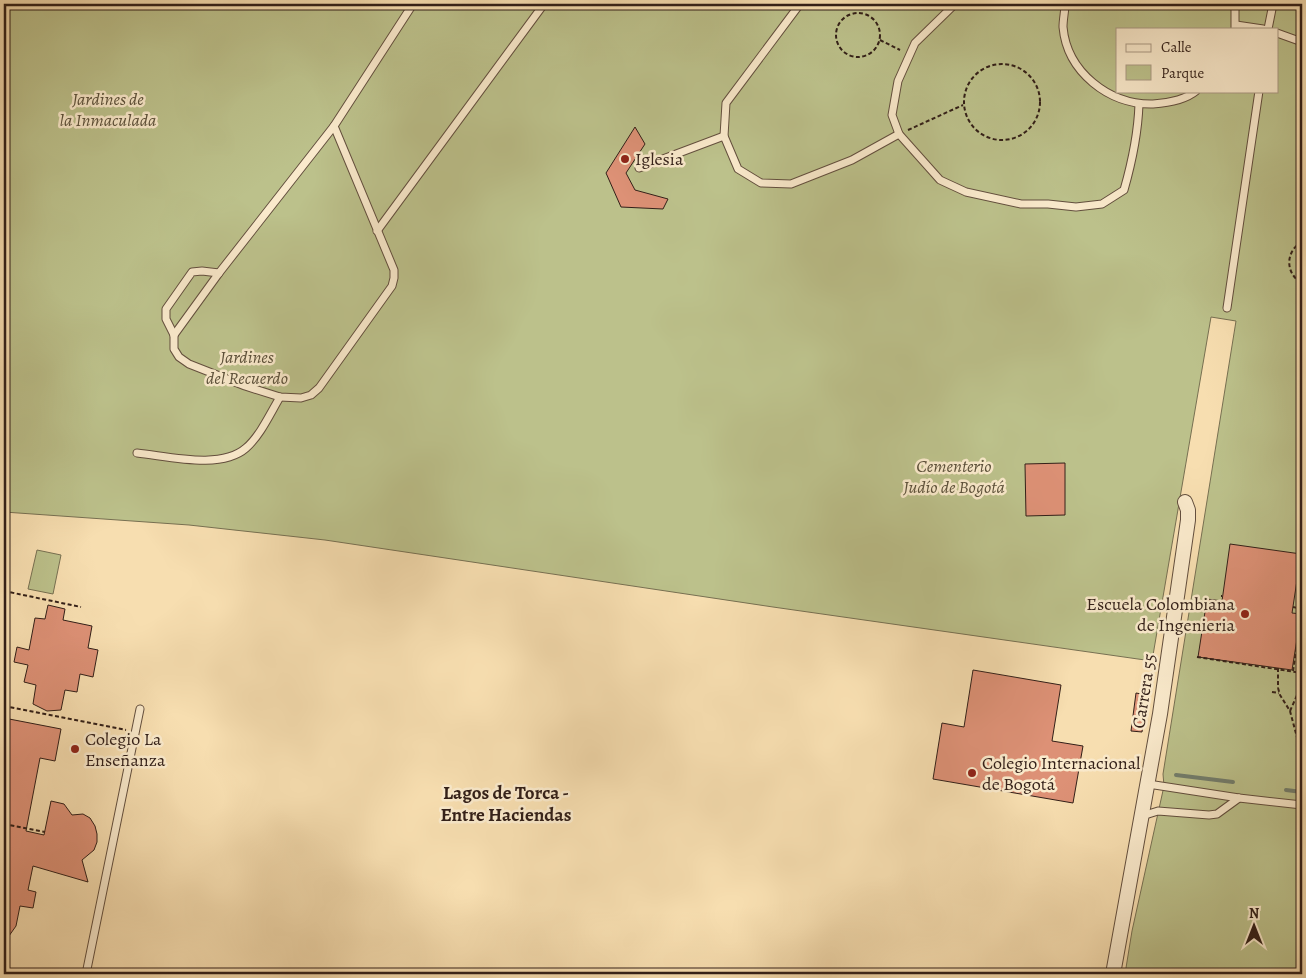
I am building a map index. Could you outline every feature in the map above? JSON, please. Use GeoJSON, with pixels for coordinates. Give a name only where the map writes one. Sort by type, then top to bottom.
{"type":"FeatureCollection","features":[{"type":"Feature","properties":{"kind":"street","name":"Carrera 55"},"geometry":{"type":"LineString","coordinates":[[1112,974],[1160,714],[1188,520],[1188,510],[1185,502]]}},
{"type":"Feature","properties":{"kind":"lane"},"geometry":{"type":"LineString","coordinates":[[174,335],[219,273],[334,126],[414,4]]}},
{"type":"Feature","properties":{"kind":"lane"},"geometry":{"type":"LineString","coordinates":[[377,231],[544,4]]}},
{"type":"Feature","properties":{"kind":"lane"},"geometry":{"type":"LineString","coordinates":[[800,4],[726,103],[724,136],[738,170],[761,183],[790,184],[852,160],[899,134]]}},
{"type":"Feature","properties":{"kind":"lane"},"geometry":{"type":"LineString","coordinates":[[955,4],[915,43],[898,81],[892,115],[899,134],[940,180],[966,192],[1021,204],[1048,204],[1076,208],[1102,204],[1124,190],[1138,130],[1139,104]]}},
{"type":"Feature","properties":{"kind":"lane"},"geometry":{"type":"LineString","coordinates":[[1065,4],[1063,27],[1071,55],[1087,79],[1111,96],[1139,104],[1167,103],[1194,92]]}},
{"type":"Feature","properties":{"kind":"lane"},"geometry":{"type":"LineString","coordinates":[[1234,4],[1236,27],[1250,28]]}},
{"type":"Feature","properties":{"kind":"lane"},"geometry":{"type":"LineString","coordinates":[[1268,28],[1273,4]]}},
{"type":"Feature","properties":{"kind":"lane"},"geometry":{"type":"LineString","coordinates":[[1278,33],[1302,42]]}},
{"type":"Feature","properties":{"kind":"lane"},"geometry":{"type":"LineString","coordinates":[[1227,308],[1259,92]]}},
{"type":"Feature","properties":{"kind":"lane"},"geometry":{"type":"LineString","coordinates":[[219,273],[192,272],[166,309],[166,319],[174,335],[174,349],[179,357],[190,364],[245,386],[280,397],[301,398],[311,395],[319,388],[392,286],[394,278],[394,270],[334,126]]}},
{"type":"Feature","properties":{"kind":"lane"},"geometry":{"type":"LineString","coordinates":[[639,168],[724,136]]}},
{"type":"Feature","properties":{"kind":"lane"},"geometry":{"type":"LineString","coordinates":[[137,453],[202,460],[220,460],[234,456],[246,448],[256,436],[280,397]]}},
{"type":"Feature","properties":{"kind":"lane"},"geometry":{"type":"LineString","coordinates":[[86,974],[140,709]]}},
{"type":"Feature","properties":{"kind":"lane"},"geometry":{"type":"LineString","coordinates":[[1148,784],[1239,798],[1302,805]]}},
{"type":"Feature","properties":{"kind":"lane"},"geometry":{"type":"LineString","coordinates":[[1142,816],[1158,811],[1209,816],[1217,814],[1239,798]]}},
{"type":"Feature","properties":{"kind":"path"},"geometry":{"type":"LineString","coordinates":[[862,14],[875,20],[881,33],[880,40],[878,47],[873,53],[858,58],[851,56],[839,47],[836,33],[838,26],[848,16],[862,14]]}},
{"type":"Feature","properties":{"kind":"path"},"geometry":{"type":"LineString","coordinates":[[880,40],[910,55]]}},
{"type":"Feature","properties":{"kind":"path"},"geometry":{"type":"LineString","coordinates":[[1003,64],[1016,66],[1027,72],[1035,82],[1040,94],[1041,107],[1037,119],[1030,129],[1020,137],[1008,141],[995,140],[983,136],[973,128],[966,117],[963,105],[965,92],[970,80],[979,71],[990,65],[1003,64]]}},
{"type":"Feature","properties":{"kind":"path"},"geometry":{"type":"LineString","coordinates":[[899,134],[963,105]]}},
{"type":"Feature","properties":{"kind":"path"},"geometry":{"type":"LineString","coordinates":[[1302,242],[1292,250],[1288,264],[1294,277],[1302,283]]}},
{"type":"Feature","properties":{"kind":"path"},"geometry":{"type":"LineString","coordinates":[[4,592],[81,607]]}},
{"type":"Feature","properties":{"kind":"path"},"geometry":{"type":"LineString","coordinates":[[4,618],[8,592]]}},
{"type":"Feature","properties":{"kind":"path"},"geometry":{"type":"LineString","coordinates":[[1292,607],[1302,610],[1293,671]]}},
{"type":"Feature","properties":{"kind":"path"},"geometry":{"type":"LineString","coordinates":[[1197,657],[1302,673]]}},
{"type":"Feature","properties":{"kind":"path"},"geometry":{"type":"LineString","coordinates":[[1278,669],[1279,693],[1290,711],[1302,756]]}},
{"type":"Feature","properties":{"kind":"path"},"geometry":{"type":"LineString","coordinates":[[1290,711],[1302,684]]}},
{"type":"Feature","properties":{"kind":"path"},"geometry":{"type":"LineString","coordinates":[[1272,692],[1279,693]]}},
{"type":"Feature","properties":{"kind":"path"},"geometry":{"type":"LineString","coordinates":[[4,706],[135,732]]}},
{"type":"Feature","properties":{"kind":"path"},"geometry":{"type":"LineString","coordinates":[[4,824],[45,832]]}},
{"type":"Feature","properties":{"kind":"green space"},"geometry":{"type":"Polygon","coordinates":[[[4,4],[1302,4],[1302,974],[1125,974],[1132,931],[1164,786],[1163,774],[1236,321],[1211,317],[1152,661],[325,540],[189,525],[4,512],[4,4]]]}},
{"type":"Feature","properties":{"kind":"green space"},"geometry":{"type":"Polygon","coordinates":[[[37,550],[61,555],[53,594],[28,589],[37,550]]]}},
{"type":"Feature","properties":{"kind":"building","name":"Iglesia"},"geometry":{"type":"Polygon","coordinates":[[[635,127],[645,144],[626,173],[635,190],[668,199],[663,209],[621,207],[606,173],[635,127]]]}},
{"type":"Feature","properties":{"kind":"building"},"geometry":{"type":"Polygon","coordinates":[[[1065,463],[1065,515],[1026,516],[1025,464],[1065,463]]]}},
{"type":"Feature","properties":{"kind":"building"},"geometry":{"type":"Polygon","coordinates":[[[1230,544],[1301,554],[1292,613],[1301,614],[1292,670],[1198,657],[1207,599],[1222,601],[1230,544]]]}},
{"type":"Feature","properties":{"kind":"building"},"geometry":{"type":"Polygon","coordinates":[[[48,605],[65,609],[63,620],[92,626],[88,648],[98,650],[93,677],[80,674],[77,692],[65,690],[61,710],[47,711],[33,704],[36,685],[24,682],[28,665],[14,662],[17,647],[29,650],[35,618],[45,619],[48,605]]]}},
{"type":"Feature","properties":{"kind":"building"},"geometry":{"type":"Polygon","coordinates":[[[973,670],[1061,685],[1052,741],[1083,746],[1073,803],[933,779],[942,723],[964,727],[973,670]]]}},
{"type":"Feature","properties":{"kind":"building"},"geometry":{"type":"Polygon","coordinates":[[[1136,693],[1147,695],[1142,732],[1131,731],[1136,693]]]}},
{"type":"Feature","properties":{"kind":"building"},"geometry":{"type":"Polygon","coordinates":[[[4,718],[61,729],[55,761],[40,758],[26,831],[44,835],[51,801],[64,804],[72,815],[83,814],[90,818],[95,826],[97,842],[94,850],[82,860],[88,882],[33,866],[28,890],[36,892],[33,908],[20,906],[16,926],[4,943],[4,718]]]}},
{"type":"Feature","properties":{"kind":"waterway"},"geometry":{"type":"LineString","coordinates":[[1176,775],[1233,782]]}},
{"type":"Feature","properties":{"kind":"waterway"},"geometry":{"type":"LineString","coordinates":[[1286,790],[1302,792]]}},
{"type":"Feature","properties":{"kind":"place","name":"Iglesia"},"geometry":{"type":"Point","coordinates":[625,159]}},
{"type":"Feature","properties":{"kind":"place","name":"Escuela Colombiana de Ingenieria"},"geometry":{"type":"Point","coordinates":[1245,614]}},
{"type":"Feature","properties":{"kind":"place","name":"Colegio La Enseñanza"},"geometry":{"type":"Point","coordinates":[75,749]}},
{"type":"Feature","properties":{"kind":"place","name":"Colegio Internacional de Bogotá"},"geometry":{"type":"Point","coordinates":[972,773]}},
{"type":"Feature","properties":{"kind":"district","name":"Lagos de Torca - Entre Haciendas"},"geometry":{"type":"Point","coordinates":[506,804]}},
{"type":"Feature","properties":{"kind":"park label","name":"Jardines de la Inmaculada"},"geometry":{"type":"Point","coordinates":[108,109]}},
{"type":"Feature","properties":{"kind":"park label","name":"Jardines del Recuerdo"},"geometry":{"type":"Point","coordinates":[247,367]}},
{"type":"Feature","properties":{"kind":"park label","name":"Cementerio Judío de Bogotá"},"geometry":{"type":"Point","coordinates":[954,476]}}]}
